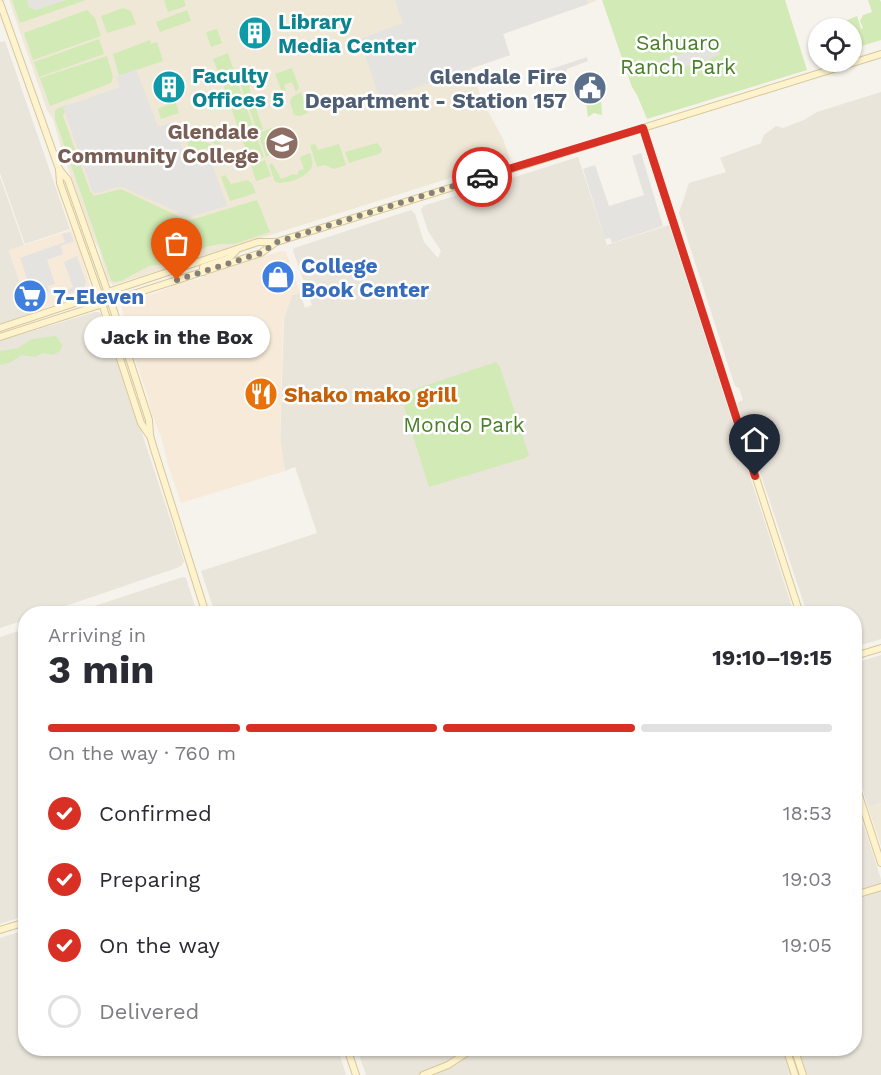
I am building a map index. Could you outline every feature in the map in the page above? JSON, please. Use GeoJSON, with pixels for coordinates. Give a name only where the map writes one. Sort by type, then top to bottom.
{"type":"FeatureCollection","features":[{"type":"Feature","properties":{"kind":"main road"},"geometry":{"type":"LineString","coordinates":[[0,3],[59,169],[60,183],[100,295],[141,423],[150,435]]}},
{"type":"Feature","properties":{"kind":"main road"},"geometry":{"type":"LineString","coordinates":[[0,337],[261,253],[277,242],[881,54]]}},
{"type":"Feature","properties":{"kind":"main road"},"geometry":{"type":"LineString","coordinates":[[643,128],[797,606]]}},
{"type":"Feature","properties":{"kind":"main road"},"geometry":{"type":"LineString","coordinates":[[59,169],[68,180],[111,301],[149,420],[150,435],[203,606]]}},
{"type":"Feature","properties":{"kind":"main road"},"geometry":{"type":"LineString","coordinates":[[0,328],[258,242],[277,242]]}},
{"type":"Feature","properties":{"kind":"main road"},"geometry":{"type":"LineString","coordinates":[[203,272],[203,267],[229,258],[237,250]]}},
{"type":"Feature","properties":{"kind":"main road"},"geometry":{"type":"LineString","coordinates":[[862,654],[881,648]]}},
{"type":"Feature","properties":{"kind":"main road"},"geometry":{"type":"LineString","coordinates":[[862,805],[881,863]]}},
{"type":"Feature","properties":{"kind":"main road"},"geometry":{"type":"LineString","coordinates":[[862,893],[881,887]]}},
{"type":"Feature","properties":{"kind":"main road"},"geometry":{"type":"LineString","coordinates":[[0,930],[18,924]]}},
{"type":"Feature","properties":{"kind":"main road"},"geometry":{"type":"LineString","coordinates":[[350,1056],[356,1075]]}},
{"type":"Feature","properties":{"kind":"main road"},"geometry":{"type":"LineString","coordinates":[[423,1075],[463,1056]]}},
{"type":"Feature","properties":{"kind":"main road"},"geometry":{"type":"LineString","coordinates":[[789,1056],[795,1075]]}},
{"type":"Feature","properties":{"kind":"main road"},"geometry":{"type":"LineString","coordinates":[[797,1056],[803,1075]]}},
{"type":"Feature","properties":{"kind":"shaded area","name":"Glendale Community College"},"geometry":{"type":"Polygon","coordinates":[[[9,0],[596,1],[503,34],[510,55],[471,68],[482,100],[503,139],[510,159],[113,285],[107,280],[99,249],[93,238],[53,119],[47,110],[9,0]]]}},
{"type":"Feature","properties":{"kind":"shaded area"},"geometry":{"type":"Polygon","coordinates":[[[27,0],[66,0],[36,10],[29,7],[27,0]]]}},
{"type":"Feature","properties":{"kind":"shaded area"},"geometry":{"type":"Polygon","coordinates":[[[395,0],[587,0],[588,4],[503,34],[510,55],[380,100],[360,39],[403,23],[395,0]]]}},
{"type":"Feature","properties":{"kind":"shaded area"},"geometry":{"type":"Polygon","coordinates":[[[5,41],[70,229],[25,244],[0,173],[0,42],[5,41]]]}},
{"type":"Feature","properties":{"kind":"shaded area"},"geometry":{"type":"Polygon","coordinates":[[[716,42],[720,55],[656,77],[652,64],[716,42]]]}},
{"type":"Feature","properties":{"kind":"shaded area"},"geometry":{"type":"Polygon","coordinates":[[[587,57],[588,61],[567,69],[564,78],[552,82],[548,70],[587,57]]]}},
{"type":"Feature","properties":{"kind":"shaded area"},"geometry":{"type":"Polygon","coordinates":[[[136,69],[158,127],[173,122],[187,162],[209,155],[227,206],[189,217],[122,187],[93,193],[63,107],[120,87],[116,77],[136,69]]]}},
{"type":"Feature","properties":{"kind":"shaded area"},"geometry":{"type":"Polygon","coordinates":[[[881,92],[881,639],[862,645],[862,606],[805,606],[737,403],[743,400],[739,388],[735,386],[679,213],[689,183],[726,172],[720,158],[761,143],[764,135],[776,126],[783,128],[817,112],[881,92]]]}},
{"type":"Feature","properties":{"kind":"shaded area"},"geometry":{"type":"Polygon","coordinates":[[[641,153],[663,226],[612,243],[610,238],[605,239],[583,169],[595,165],[609,206],[644,195],[632,156],[641,153]]]}},
{"type":"Feature","properties":{"kind":"shaded area"},"geometry":{"type":"Polygon","coordinates":[[[578,157],[607,245],[669,225],[792,606],[213,606],[201,571],[317,533],[295,467],[285,471],[280,445],[284,317],[292,295],[300,293],[305,308],[312,305],[293,251],[294,248],[411,210],[415,214],[424,242],[438,258],[441,251],[428,231],[421,210],[423,206],[578,157]]]}},
{"type":"Feature","properties":{"kind":"shaded area"},"geometry":{"type":"Polygon","coordinates":[[[0,177],[24,245],[9,251],[31,315],[0,325],[0,177]]]}},
{"type":"Feature","properties":{"kind":"shaded area"},"geometry":{"type":"Polygon","coordinates":[[[74,229],[92,292],[87,297],[49,306],[31,315],[9,250],[74,229]]]}},
{"type":"Feature","properties":{"kind":"shaded area"},"geometry":{"type":"Polygon","coordinates":[[[70,232],[74,241],[61,246],[63,254],[47,260],[55,284],[48,286],[49,291],[35,301],[20,258],[65,242],[62,234],[70,232]]]}},
{"type":"Feature","properties":{"kind":"shaded area"},"geometry":{"type":"Polygon","coordinates":[[[281,251],[286,252],[300,293],[292,295],[283,322],[280,435],[285,471],[181,503],[135,359],[121,305],[124,301],[156,293],[182,282],[197,280],[214,272],[281,251]]]}},
{"type":"Feature","properties":{"kind":"shaded area"},"geometry":{"type":"Polygon","coordinates":[[[77,256],[86,282],[84,288],[68,294],[66,290],[73,287],[64,262],[77,256]]]}},
{"type":"Feature","properties":{"kind":"shaded area"},"geometry":{"type":"Polygon","coordinates":[[[95,312],[99,312],[104,318],[107,334],[124,378],[127,393],[184,561],[182,565],[66,606],[18,606],[18,622],[0,628],[0,341],[95,312]]]}},
{"type":"Feature","properties":{"kind":"shaded area"},"geometry":{"type":"Polygon","coordinates":[[[183,577],[186,578],[195,606],[94,606],[183,577]]]}},
{"type":"Feature","properties":{"kind":"shaded area"},"geometry":{"type":"Polygon","coordinates":[[[18,631],[18,918],[0,924],[0,637],[18,631]]]}},
{"type":"Feature","properties":{"kind":"shaded area"},"geometry":{"type":"Polygon","coordinates":[[[881,655],[881,803],[868,807],[862,788],[862,661],[881,655]]]}},
{"type":"Feature","properties":{"kind":"shaded area"},"geometry":{"type":"Polygon","coordinates":[[[881,803],[881,846],[868,807],[881,803]]]}},
{"type":"Feature","properties":{"kind":"shaded area"},"geometry":{"type":"Polygon","coordinates":[[[862,821],[881,879],[881,1075],[806,1075],[804,1070],[790,1075],[366,1075],[359,1056],[862,1056],[862,821]]]}},
{"type":"Feature","properties":{"kind":"shaded area"},"geometry":{"type":"Polygon","coordinates":[[[18,932],[18,1056],[340,1056],[346,1075],[0,1075],[0,938],[18,932]]]}},
{"type":"Feature","properties":{"kind":"green space"},"geometry":{"type":"Polygon","coordinates":[[[12,0],[27,0],[29,7],[35,7],[35,10],[65,0],[86,0],[20,23],[12,0]]]}},
{"type":"Feature","properties":{"kind":"green space"},"geometry":{"type":"Polygon","coordinates":[[[164,0],[184,0],[186,6],[168,12],[164,0]]]}},
{"type":"Feature","properties":{"kind":"green space","name":"Sahuaro Ranch Park"},"geometry":{"type":"Polygon","coordinates":[[[602,0],[785,0],[807,70],[647,119],[632,87],[602,0]]]}},
{"type":"Feature","properties":{"kind":"green space"},"geometry":{"type":"Polygon","coordinates":[[[868,0],[880,0],[881,40],[862,46],[862,18],[863,15],[872,12],[868,0]]]}},
{"type":"Feature","properties":{"kind":"green space"},"geometry":{"type":"Polygon","coordinates":[[[123,8],[131,11],[136,24],[107,33],[101,16],[123,8]]]}},
{"type":"Feature","properties":{"kind":"green space"},"geometry":{"type":"Polygon","coordinates":[[[87,10],[95,18],[101,36],[33,60],[24,33],[87,10]]]}},
{"type":"Feature","properties":{"kind":"green space"},"geometry":{"type":"Polygon","coordinates":[[[187,10],[191,21],[160,32],[156,22],[187,10]]]}},
{"type":"Feature","properties":{"kind":"green space"},"geometry":{"type":"Polygon","coordinates":[[[217,29],[222,43],[211,47],[206,32],[217,29]]]}},
{"type":"Feature","properties":{"kind":"green space"},"geometry":{"type":"Polygon","coordinates":[[[99,39],[104,54],[39,77],[34,62],[99,39]]]}},
{"type":"Feature","properties":{"kind":"green space"},"geometry":{"type":"Polygon","coordinates":[[[150,40],[151,44],[157,42],[163,61],[119,76],[113,54],[150,40]]]}},
{"type":"Feature","properties":{"kind":"green space"},"geometry":{"type":"Polygon","coordinates":[[[228,53],[235,74],[234,78],[222,82],[213,59],[228,53]]]}},
{"type":"Feature","properties":{"kind":"green space"},"geometry":{"type":"Polygon","coordinates":[[[107,56],[113,77],[111,83],[50,106],[40,78],[107,56]]]}},
{"type":"Feature","properties":{"kind":"green space"},"geometry":{"type":"Polygon","coordinates":[[[292,68],[299,88],[296,92],[292,82],[284,85],[286,90],[282,92],[275,74],[292,68]]]}},
{"type":"Feature","properties":{"kind":"green space"},"geometry":{"type":"Polygon","coordinates":[[[237,80],[244,101],[230,106],[223,84],[237,80]]]}},
{"type":"Feature","properties":{"kind":"green space"},"geometry":{"type":"Polygon","coordinates":[[[247,80],[250,83],[249,88],[253,98],[246,101],[240,82],[247,80]]]}},
{"type":"Feature","properties":{"kind":"green space"},"geometry":{"type":"Polygon","coordinates":[[[301,92],[308,113],[299,116],[294,115],[290,102],[292,97],[301,92]]]}},
{"type":"Feature","properties":{"kind":"green space"},"geometry":{"type":"Polygon","coordinates":[[[601,99],[602,115],[594,113],[588,117],[586,103],[594,104],[601,99]]]}},
{"type":"Feature","properties":{"kind":"green space"},"geometry":{"type":"Polygon","coordinates":[[[175,101],[179,113],[161,119],[158,109],[175,101]]]}},
{"type":"Feature","properties":{"kind":"green space"},"geometry":{"type":"Polygon","coordinates":[[[245,103],[255,132],[241,136],[231,108],[245,103]]]}},
{"type":"Feature","properties":{"kind":"green space"},"geometry":{"type":"Polygon","coordinates":[[[67,105],[68,111],[63,116],[90,191],[94,196],[121,189],[184,219],[191,220],[257,200],[270,232],[234,244],[206,247],[177,262],[149,266],[121,281],[114,282],[111,280],[55,119],[55,111],[67,105]]]}},
{"type":"Feature","properties":{"kind":"green space"},"geometry":{"type":"Polygon","coordinates":[[[255,106],[263,129],[257,131],[249,108],[255,106]]]}},
{"type":"Feature","properties":{"kind":"green space"},"geometry":{"type":"Polygon","coordinates":[[[229,122],[233,132],[236,131],[239,138],[224,143],[218,126],[229,122]]]}},
{"type":"Feature","properties":{"kind":"green space"},"geometry":{"type":"Polygon","coordinates":[[[281,125],[270,155],[266,157],[258,133],[281,125]]]}},
{"type":"Feature","properties":{"kind":"green space"},"geometry":{"type":"Polygon","coordinates":[[[216,129],[221,143],[217,145],[197,135],[200,131],[203,134],[216,129]]]}},
{"type":"Feature","properties":{"kind":"green space"},"geometry":{"type":"Polygon","coordinates":[[[190,134],[214,146],[191,153],[185,136],[190,134]]]}},
{"type":"Feature","properties":{"kind":"green space"},"geometry":{"type":"Polygon","coordinates":[[[256,134],[264,157],[250,162],[242,139],[256,134]]]}},
{"type":"Feature","properties":{"kind":"green space"},"geometry":{"type":"Polygon","coordinates":[[[377,143],[382,149],[381,153],[349,163],[345,152],[377,143]]]}},
{"type":"Feature","properties":{"kind":"green space"},"geometry":{"type":"Polygon","coordinates":[[[315,144],[318,150],[339,144],[346,165],[334,169],[325,165],[317,167],[310,145],[315,144]]]}},
{"type":"Feature","properties":{"kind":"green space"},"geometry":{"type":"Polygon","coordinates":[[[310,153],[312,165],[306,174],[291,181],[275,182],[269,165],[272,163],[281,179],[294,174],[296,177],[298,171],[304,169],[300,157],[310,153]]]}},
{"type":"Feature","properties":{"kind":"green space"},"geometry":{"type":"Polygon","coordinates":[[[265,160],[271,176],[256,181],[251,165],[265,160]]]}},
{"type":"Feature","properties":{"kind":"green space"},"geometry":{"type":"Polygon","coordinates":[[[225,175],[231,184],[248,180],[256,193],[230,201],[221,177],[225,175]]]}},
{"type":"Feature","properties":{"kind":"green space"},"geometry":{"type":"Polygon","coordinates":[[[55,336],[62,345],[60,351],[53,355],[43,353],[35,357],[22,355],[9,363],[0,365],[0,351],[18,348],[32,339],[55,336]]]}},
{"type":"Feature","properties":{"kind":"green space","name":"Mondo Park"},"geometry":{"type":"Polygon","coordinates":[[[496,362],[500,367],[529,455],[429,487],[400,394],[496,362]]]}},
{"type":"Feature","properties":{"kind":"way so far"},"geometry":{"type":"LineString","coordinates":[[177,280],[261,253],[277,242],[482,177]]}},
{"type":"Feature","properties":{"kind":"place","name":"Library Media Center"},"geometry":{"type":"Point","coordinates":[255,33]}},
{"type":"Feature","properties":{"kind":"place","name":"Faculty Offices 5"},"geometry":{"type":"Point","coordinates":[169,87]}},
{"type":"Feature","properties":{"kind":"place","name":"Glendale Fire Department - Station 157"},"geometry":{"type":"Point","coordinates":[590,88]}},
{"type":"Feature","properties":{"kind":"place","name":"Glendale Community College"},"geometry":{"type":"Point","coordinates":[282,143]}},
{"type":"Feature","properties":{"kind":"place","name":"College Book Center"},"geometry":{"type":"Point","coordinates":[278,277]}},
{"type":"Feature","properties":{"kind":"place","name":"Jack in the Box"},"geometry":{"type":"Point","coordinates":[177,280]}},
{"type":"Feature","properties":{"kind":"place","name":"7-Eleven"},"geometry":{"type":"Point","coordinates":[30,296]}},
{"type":"Feature","properties":{"kind":"place","name":"Shako mako grill"},"geometry":{"type":"Point","coordinates":[261,394]}},
{"type":"Feature","properties":{"kind":"route"},"geometry":{"type":"LineString","coordinates":[[482,177],[643,128],[755,476]]}}]}
